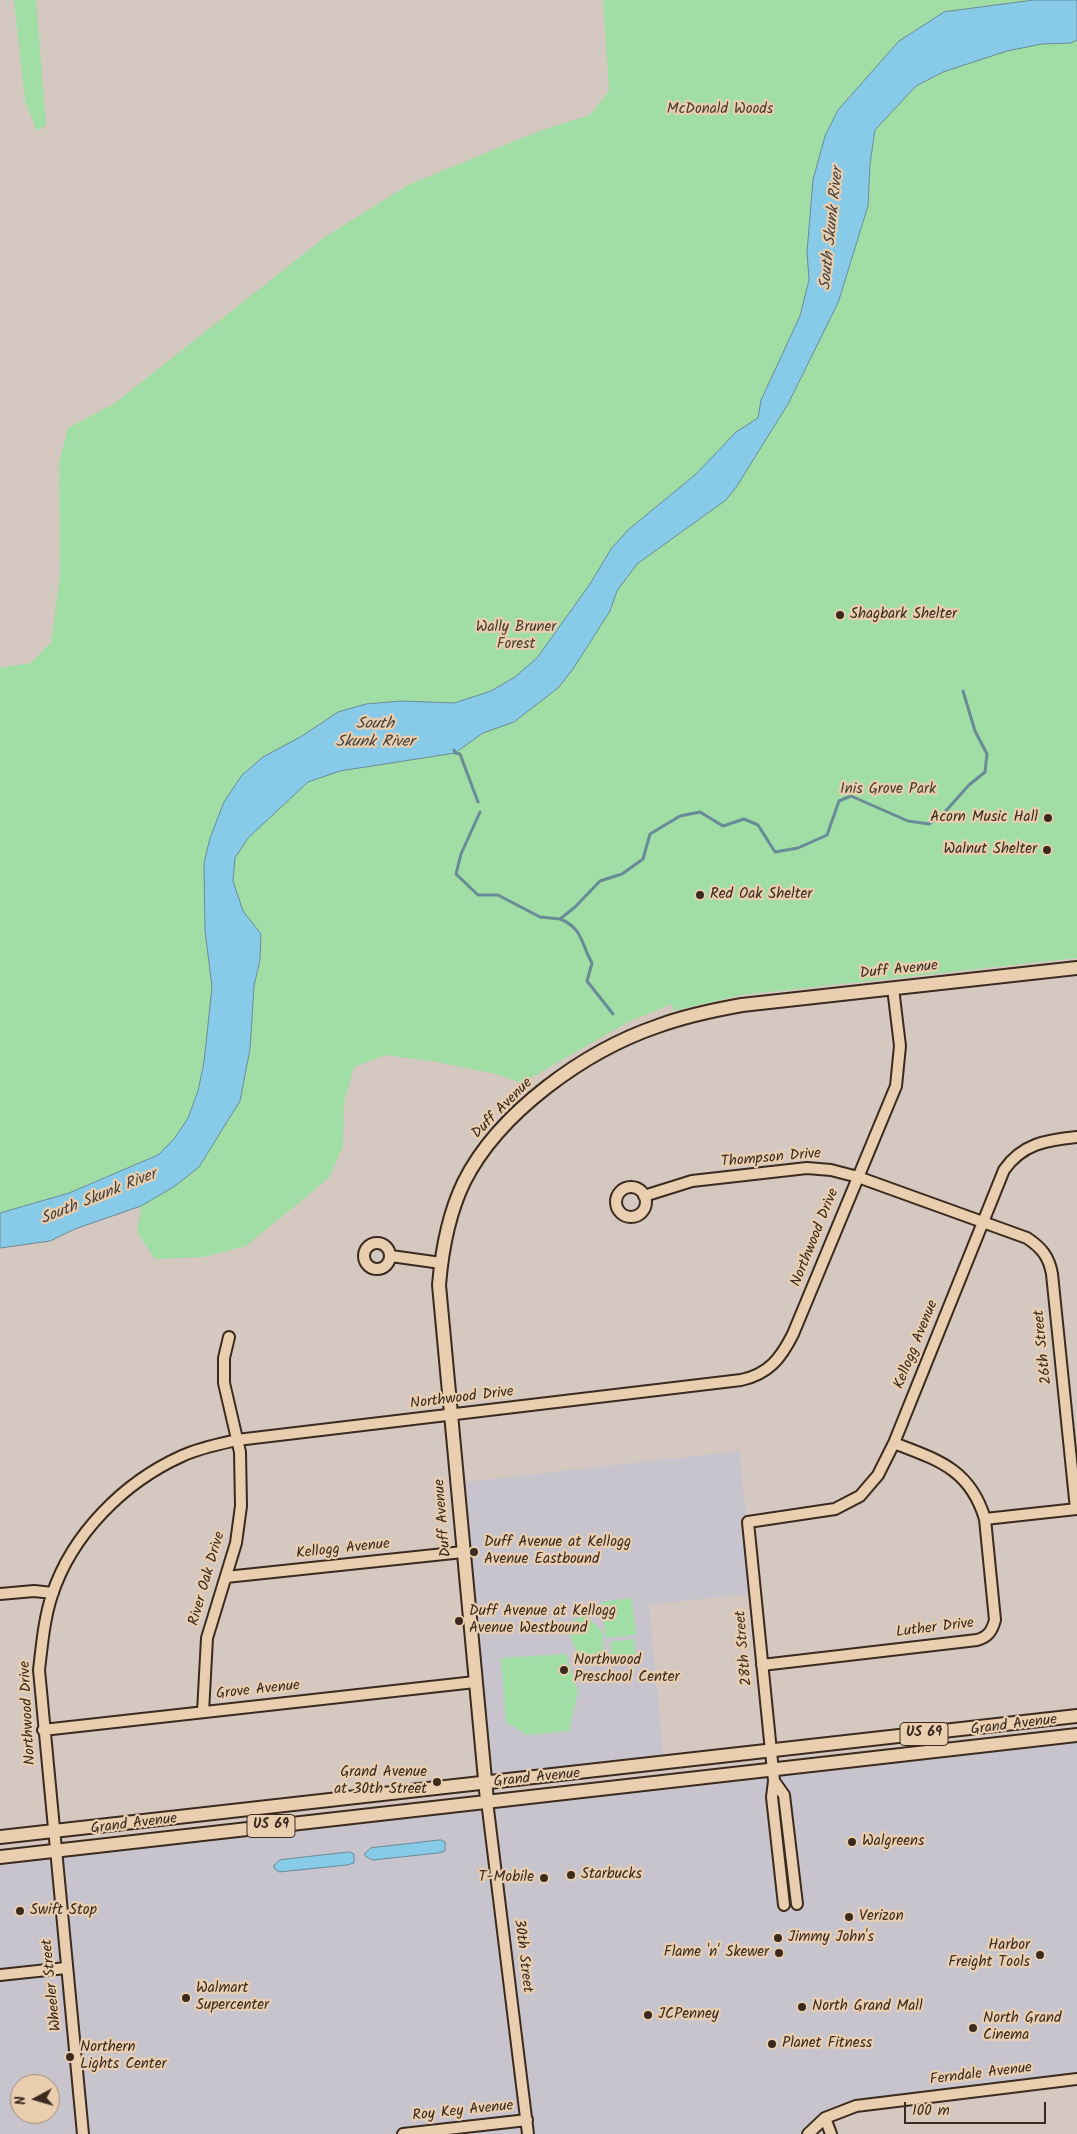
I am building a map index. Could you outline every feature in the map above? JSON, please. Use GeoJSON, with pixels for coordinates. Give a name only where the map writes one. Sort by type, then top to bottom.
{"type":"FeatureCollection","features":[{"type":"Feature","properties":{"kind":"main road","name":"Duff Avenue"},"geometry":{"type":"LineString","coordinates":[[484,1783],[439,1284],[449,1220],[465,1181],[476,1162],[502,1129],[524,1107],[578,1066],[624,1041],[657,1026],[698,1013],[742,1005],[1077,968]]}},
{"type":"Feature","properties":{"kind":"main road","name":"Grand Avenue"},"geometry":{"type":"LineString","coordinates":[[0,1838],[1077,1716]]}},
{"type":"Feature","properties":{"kind":"main road","name":"Grand Avenue"},"geometry":{"type":"LineString","coordinates":[[0,1857],[487,1801],[773,1776],[1077,1735]]}},
{"type":"Feature","properties":{"kind":"main road","name":"30th Street"},"geometry":{"type":"LineString","coordinates":[[484,1783],[487,1801]]}},
{"type":"Feature","properties":{"kind":"street","name":"Northwood Drive"},"geometry":{"type":"LineString","coordinates":[[53,1832],[40,1670],[46,1616],[53,1593],[64,1569],[86,1532],[103,1513],[144,1477],[184,1455],[237,1440],[741,1380],[766,1372],[785,1350],[896,1086],[900,1046],[893,988]]}},
{"type":"Feature","properties":{"kind":"street","name":"Kellogg Avenue"},"geometry":{"type":"LineString","coordinates":[[748,1522],[822,1512],[848,1504],[869,1487],[894,1443],[1004,1170],[1012,1159],[1024,1149],[1036,1143],[1077,1137]]}},
{"type":"Feature","properties":{"kind":"street","name":"Thompson Drive"},"geometry":{"type":"LineString","coordinates":[[644,1196],[692,1181],[807,1168],[831,1170],[858,1177],[983,1223]]}},
{"type":"Feature","properties":{"kind":"street","name":"26th Street"},"geometry":{"type":"LineString","coordinates":[[983,1223],[1027,1238],[1044,1251],[1049,1261],[1076,1509]]}},
{"type":"Feature","properties":{"kind":"street"},"geometry":{"type":"LineString","coordinates":[[390,1256],[441,1263]]}},
{"type":"Feature","properties":{"kind":"street","name":"River Oak Drive"},"geometry":{"type":"LineString","coordinates":[[203,1712],[207,1638],[215,1606],[226,1578],[236,1543],[241,1506],[240,1452],[224,1383],[224,1358],[229,1337]]}},
{"type":"Feature","properties":{"kind":"street","name":"Luther Drive"},"geometry":{"type":"LineString","coordinates":[[762,1665],[977,1640],[986,1637],[992,1630],[996,1620],[985,1519],[981,1504],[961,1476],[936,1459],[894,1443]]}},
{"type":"Feature","properties":{"kind":"street"},"geometry":{"type":"LineString","coordinates":[[985,1519],[1076,1509]]}},
{"type":"Feature","properties":{"kind":"street","name":"28th Street"},"geometry":{"type":"LineString","coordinates":[[748,1522],[773,1776]]}},
{"type":"Feature","properties":{"kind":"street","name":"Kellogg Avenue"},"geometry":{"type":"LineString","coordinates":[[226,1578],[464,1552]]}},
{"type":"Feature","properties":{"kind":"street"},"geometry":{"type":"LineString","coordinates":[[0,1594],[34,1591],[53,1593]]}},
{"type":"Feature","properties":{"kind":"street","name":"Grove Avenue"},"geometry":{"type":"LineString","coordinates":[[44,1730],[475,1682]]}},
{"type":"Feature","properties":{"kind":"street"},"geometry":{"type":"LineString","coordinates":[[773,1776],[784,1795],[796,1904]]}},
{"type":"Feature","properties":{"kind":"street"},"geometry":{"type":"LineString","coordinates":[[773,1776],[772,1797],[784,1905]]}},
{"type":"Feature","properties":{"kind":"street","name":"30th Street"},"geometry":{"type":"LineString","coordinates":[[487,1801],[528,2134]]}},
{"type":"Feature","properties":{"kind":"street","name":"Wheeler Street"},"geometry":{"type":"LineString","coordinates":[[53,1832],[83,2134]]}},
{"type":"Feature","properties":{"kind":"street"},"geometry":{"type":"LineString","coordinates":[[0,1975],[66,1968]]}},
{"type":"Feature","properties":{"kind":"street","name":"Ferndale Avenue"},"geometry":{"type":"LineString","coordinates":[[808,2134],[825,2118],[856,2106],[876,2102],[1077,2079]]}},
{"type":"Feature","properties":{"kind":"street"},"geometry":{"type":"LineString","coordinates":[[825,2118],[831,2134]]}},
{"type":"Feature","properties":{"kind":"street","name":"Roy Key Avenue"},"geometry":{"type":"LineString","coordinates":[[403,2134],[527,2120]]}},
{"type":"Feature","properties":{"kind":"shaded area","name":"Northwood Preschool Center"},"geometry":{"type":"Polygon","coordinates":[[[739,1451],[755,1593],[649,1605],[664,1764],[484,1783],[457,1483],[739,1451]]]}},
{"type":"Feature","properties":{"kind":"shaded area"},"geometry":{"type":"Polygon","coordinates":[[[1077,1738],[1077,2076],[876,2099],[805,2134],[0,2134],[0,1863],[1077,1738]]]}},
{"type":"Feature","properties":{"kind":"green space"},"geometry":{"type":"Polygon","coordinates":[[[14,0],[36,0],[46,125],[37,131],[25,101],[14,0]]]}},
{"type":"Feature","properties":{"kind":"green space"},"geometry":{"type":"Polygon","coordinates":[[[603,0],[1034,0],[944,12],[809,217],[809,280],[800,316],[762,400],[758,418],[736,432],[696,474],[628,530],[611,549],[590,584],[537,658],[515,677],[491,691],[454,703],[401,701],[366,704],[338,712],[302,736],[263,757],[204,863],[205,931],[212,987],[204,1062],[198,1091],[188,1118],[174,1139],[158,1155],[69,1193],[0,1213],[0,668],[31,663],[51,642],[60,575],[59,462],[68,428],[115,403],[325,237],[408,185],[539,131],[590,115],[609,91],[603,0]]]}},
{"type":"Feature","properties":{"kind":"green space","name":"Inis Grove Park"},"geometry":{"type":"Polygon","coordinates":[[[1077,40],[1077,958],[742,995],[673,1011],[672,1004],[630,1021],[522,1083],[496,1074],[437,1062],[386,1055],[354,1067],[344,1103],[343,1146],[329,1178],[246,1246],[204,1257],[155,1259],[137,1232],[141,1206],[175,1186],[199,1167],[240,1101],[250,1049],[254,986],[260,960],[261,934],[243,911],[233,881],[235,858],[248,838],[308,782],[340,771],[455,753],[483,733],[514,722],[558,688],[573,669],[610,611],[617,591],[637,564],[726,500],[737,486],[788,404],[838,303],[868,206],[870,164],[875,130],[916,86],[943,72],[1007,51],[1042,44],[1071,43],[1077,40]]]}},
{"type":"Feature","properties":{"kind":"green space"},"geometry":{"type":"Polygon","coordinates":[[[632,1598],[636,1635],[606,1638],[601,1602],[632,1598]]]}},
{"type":"Feature","properties":{"kind":"green space"},"geometry":{"type":"Polygon","coordinates":[[[585,1615],[603,1632],[603,1650],[598,1656],[585,1656],[580,1653],[576,1650],[571,1639],[569,1626],[574,1620],[585,1615]]]}},
{"type":"Feature","properties":{"kind":"green space"},"geometry":{"type":"Polygon","coordinates":[[[634,1639],[636,1657],[617,1664],[612,1660],[610,1642],[634,1639]]]}},
{"type":"Feature","properties":{"kind":"green space"},"geometry":{"type":"Polygon","coordinates":[[[566,1654],[578,1692],[569,1731],[527,1735],[506,1722],[501,1658],[566,1654]]]}},
{"type":"Feature","properties":{"kind":"water","name":"South Skunk River"},"geometry":{"type":"Polygon","coordinates":[[[1034,0],[1077,0],[1077,40],[1071,43],[1042,44],[1007,51],[943,72],[916,86],[875,130],[870,164],[868,206],[838,303],[788,404],[737,486],[726,500],[637,564],[617,591],[610,611],[573,669],[558,688],[514,722],[483,733],[455,753],[340,771],[308,782],[248,838],[235,858],[233,881],[243,911],[261,934],[260,960],[254,986],[250,1049],[240,1101],[199,1167],[175,1186],[141,1206],[75,1229],[50,1241],[0,1248],[0,1213],[69,1193],[158,1155],[174,1139],[188,1118],[198,1091],[204,1062],[212,987],[205,931],[204,863],[210,838],[224,802],[242,775],[263,757],[302,736],[338,712],[366,704],[401,701],[454,703],[491,691],[515,677],[537,658],[590,584],[611,549],[628,530],[696,474],[736,432],[758,418],[761,400],[800,316],[809,280],[807,252],[813,180],[825,136],[838,110],[899,41],[944,12],[1034,0]]]}},
{"type":"Feature","properties":{"kind":"water"},"geometry":{"type":"Polygon","coordinates":[[[441,1840],[445,1842],[445,1851],[438,1853],[373,1860],[365,1856],[365,1853],[371,1848],[441,1840]]]}},
{"type":"Feature","properties":{"kind":"water"},"geometry":{"type":"Polygon","coordinates":[[[350,1852],[354,1854],[354,1863],[347,1865],[279,1872],[274,1868],[274,1865],[280,1860],[350,1852]]]}},
{"type":"Feature","properties":{"kind":"waterway"},"geometry":{"type":"LineString","coordinates":[[480,812],[461,854],[456,874],[478,895],[498,895],[540,917],[560,919],[575,907],[600,881],[622,874],[643,859],[650,834],[680,816],[700,812],[723,826],[744,819],[758,825],[775,852],[798,848],[827,835],[839,801],[851,796],[908,821],[929,824],[943,814],[969,785],[985,772],[987,754],[975,731],[963,691]]}},
{"type":"Feature","properties":{"kind":"waterway"},"geometry":{"type":"LineString","coordinates":[[454,750],[455,753],[460,754],[478,802]]}},
{"type":"Feature","properties":{"kind":"waterway"},"geometry":{"type":"LineString","coordinates":[[560,919],[573,927],[580,937],[592,963],[587,981],[613,1014]]}},
{"type":"Feature","properties":{"kind":"place","name":"Shagbark Shelter"},"geometry":{"type":"Point","coordinates":[840,615]}},
{"type":"Feature","properties":{"kind":"place","name":"Acorn Music Hall"},"geometry":{"type":"Point","coordinates":[1048,818]}},
{"type":"Feature","properties":{"kind":"place","name":"Walnut Shelter"},"geometry":{"type":"Point","coordinates":[1047,850]}},
{"type":"Feature","properties":{"kind":"place","name":"Red Oak Shelter"},"geometry":{"type":"Point","coordinates":[700,895]}},
{"type":"Feature","properties":{"kind":"place","name":"Duff Avenue at Kellogg Avenue Eastbound"},"geometry":{"type":"Point","coordinates":[474,1552]}},
{"type":"Feature","properties":{"kind":"place","name":"Duff Avenue at Kellogg Avenue Westbound"},"geometry":{"type":"Point","coordinates":[459,1621]}},
{"type":"Feature","properties":{"kind":"place","name":"Northwood Preschool Center"},"geometry":{"type":"Point","coordinates":[564,1670]}},
{"type":"Feature","properties":{"kind":"place","name":"Grand Avenue at 30th Street"},"geometry":{"type":"Point","coordinates":[437,1782]}},
{"type":"Feature","properties":{"kind":"place","name":"Walgreens"},"geometry":{"type":"Point","coordinates":[852,1842]}},
{"type":"Feature","properties":{"kind":"place","name":"Starbucks"},"geometry":{"type":"Point","coordinates":[571,1875]}},
{"type":"Feature","properties":{"kind":"place","name":"T-Mobile"},"geometry":{"type":"Point","coordinates":[544,1878]}},
{"type":"Feature","properties":{"kind":"place","name":"Swift Stop"},"geometry":{"type":"Point","coordinates":[20,1911]}},
{"type":"Feature","properties":{"kind":"place","name":"Verizon"},"geometry":{"type":"Point","coordinates":[849,1917]}},
{"type":"Feature","properties":{"kind":"place","name":"Jimmy John's"},"geometry":{"type":"Point","coordinates":[778,1938]}},
{"type":"Feature","properties":{"kind":"place","name":"Flame 'n' Skewer"},"geometry":{"type":"Point","coordinates":[779,1953]}},
{"type":"Feature","properties":{"kind":"place","name":"Harbor Freight Tools"},"geometry":{"type":"Point","coordinates":[1040,1955]}},
{"type":"Feature","properties":{"kind":"place","name":"Walmart Supercenter"},"geometry":{"type":"Point","coordinates":[186,1998]}},
{"type":"Feature","properties":{"kind":"place","name":"North Grand Mall"},"geometry":{"type":"Point","coordinates":[802,2007]}},
{"type":"Feature","properties":{"kind":"place","name":"JCPenney"},"geometry":{"type":"Point","coordinates":[648,2015]}},
{"type":"Feature","properties":{"kind":"place","name":"North Grand Cinema"},"geometry":{"type":"Point","coordinates":[973,2028]}},
{"type":"Feature","properties":{"kind":"place","name":"Planet Fitness"},"geometry":{"type":"Point","coordinates":[772,2044]}},
{"type":"Feature","properties":{"kind":"place","name":"Northern Lights Center"},"geometry":{"type":"Point","coordinates":[70,2057]}},
{"type":"Feature","properties":{"kind":"park label","name":"McDonald Woods"},"geometry":{"type":"Point","coordinates":[720,110]}},
{"type":"Feature","properties":{"kind":"park label","name":"Wally Bruner Forest"},"geometry":{"type":"Point","coordinates":[516,636]}}]}
